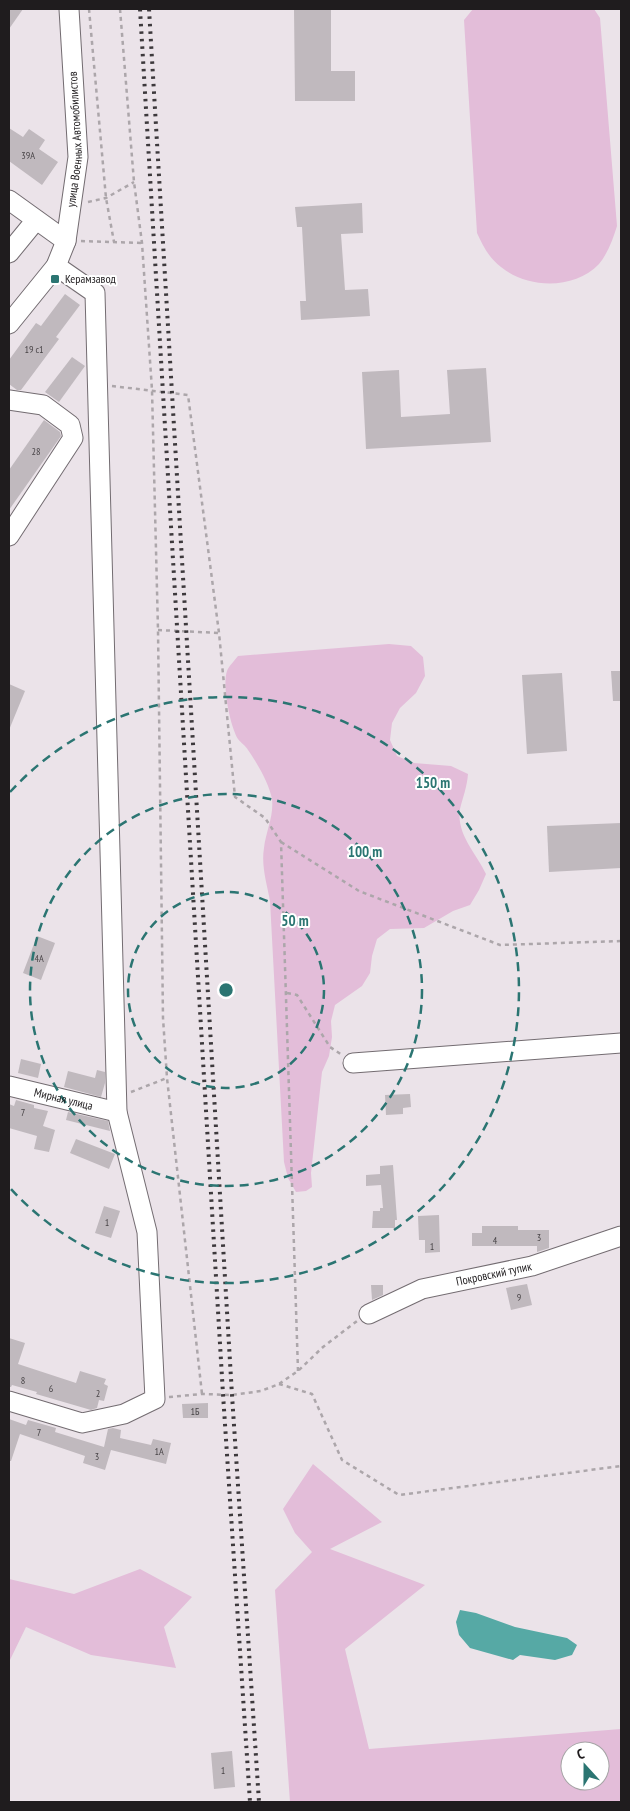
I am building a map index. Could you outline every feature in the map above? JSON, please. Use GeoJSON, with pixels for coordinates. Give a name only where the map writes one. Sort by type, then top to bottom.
{"type":"FeatureCollection","features":[{"type":"Feature","properties":{"kind":"street","name":"улица Военных Автомобилистов"},"geometry":{"type":"LineString","coordinates":[[9,324],[56,266],[66,241],[78,157],[70,9]]}},
{"type":"Feature","properties":{"kind":"street"},"geometry":{"type":"LineString","coordinates":[[9,200],[66,241]]}},
{"type":"Feature","properties":{"kind":"street"},"geometry":{"type":"LineString","coordinates":[[9,253],[36,220]]}},
{"type":"Feature","properties":{"kind":"street"},"geometry":{"type":"LineString","coordinates":[[9,1401],[82,1423],[124,1414],[155,1399],[147,1232],[117,1105],[95,294],[56,266]]}},
{"type":"Feature","properties":{"kind":"street"},"geometry":{"type":"LineString","coordinates":[[9,400],[43,405],[70,424],[74,438],[9,536]]}},
{"type":"Feature","properties":{"kind":"street"},"geometry":{"type":"LineString","coordinates":[[353,1063],[621,1043]]}},
{"type":"Feature","properties":{"kind":"street","name":"Мирная улица"},"geometry":{"type":"LineString","coordinates":[[9,1086],[117,1105]]}},
{"type":"Feature","properties":{"kind":"street","name":"Покровский тупик"},"geometry":{"type":"LineString","coordinates":[[369,1314],[422,1290],[532,1266],[621,1236]]}},
{"type":"Feature","properties":{"kind":"path"},"geometry":{"type":"LineString","coordinates":[[89,9],[106,198],[114,242]]}},
{"type":"Feature","properties":{"kind":"path"},"geometry":{"type":"LineString","coordinates":[[120,9],[134,182],[142,243],[152,390],[158,630],[163,1018],[167,1078],[202,1394]]}},
{"type":"Feature","properties":{"kind":"path"},"geometry":{"type":"LineString","coordinates":[[106,198],[134,182]]}},
{"type":"Feature","properties":{"kind":"path"},"geometry":{"type":"LineString","coordinates":[[66,241],[142,243]]}},
{"type":"Feature","properties":{"kind":"path"},"geometry":{"type":"LineString","coordinates":[[98,384],[188,395],[219,633],[235,797],[265,818],[281,842],[359,891],[500,945],[621,941]]}},
{"type":"Feature","properties":{"kind":"path"},"geometry":{"type":"LineString","coordinates":[[158,630],[219,633]]}},
{"type":"Feature","properties":{"kind":"path"},"geometry":{"type":"LineString","coordinates":[[281,842],[298,1371]]}},
{"type":"Feature","properties":{"kind":"path"},"geometry":{"type":"LineString","coordinates":[[287,993],[297,995],[330,1047],[353,1063]]}},
{"type":"Feature","properties":{"kind":"path"},"geometry":{"type":"LineString","coordinates":[[117,1105],[167,1078]]}},
{"type":"Feature","properties":{"kind":"path"},"geometry":{"type":"LineString","coordinates":[[155,1399],[202,1394],[232,1395],[261,1391],[279,1384],[298,1371],[322,1347],[369,1314]]}},
{"type":"Feature","properties":{"kind":"path"},"geometry":{"type":"LineString","coordinates":[[279,1384],[312,1394],[342,1460],[399,1495],[621,1466]]}},
{"type":"Feature","properties":{"kind":"shaded area"},"geometry":{"type":"Polygon","coordinates":[[[473,9],[594,9],[600,18],[617,226],[608,251],[599,264],[577,279],[551,284],[537,283],[512,274],[493,260],[477,233],[464,20],[473,9]]]}},
{"type":"Feature","properties":{"kind":"shaded area"},"geometry":{"type":"Polygon","coordinates":[[[389,644],[411,646],[423,657],[425,676],[416,693],[400,708],[392,723],[390,740],[397,756],[414,763],[451,766],[468,774],[460,809],[461,827],[486,874],[470,905],[453,911],[424,928],[390,929],[377,939],[370,973],[362,986],[335,1005],[331,1021],[332,1037],[329,1056],[322,1072],[311,1173],[312,1187],[306,1191],[296,1192],[288,1178],[284,1162],[270,901],[263,861],[272,811],[272,799],[259,767],[238,739],[232,725],[225,686],[227,671],[238,656],[389,644]]]}},
{"type":"Feature","properties":{"kind":"shaded area"},"geometry":{"type":"Polygon","coordinates":[[[313,1464],[382,1522],[330,1549],[425,1585],[345,1649],[369,1749],[621,1729],[621,1802],[290,1802],[275,1590],[312,1552],[295,1533],[283,1509],[313,1464]]]}},
{"type":"Feature","properties":{"kind":"shaded area"},"geometry":{"type":"Polygon","coordinates":[[[140,1569],[192,1597],[164,1627],[176,1668],[91,1655],[26,1627],[9,1662],[9,1579],[74,1594],[140,1569]]]}},
{"type":"Feature","properties":{"kind":"water"},"geometry":{"type":"Polygon","coordinates":[[[460,1610],[476,1613],[515,1627],[567,1638],[577,1645],[572,1655],[555,1660],[520,1655],[513,1660],[470,1648],[459,1635],[456,1622],[460,1610]]]}},
{"type":"Feature","properties":{"kind":"building"},"geometry":{"type":"Polygon","coordinates":[[[9,9],[23,9],[9,29],[9,9]]]}},
{"type":"Feature","properties":{"kind":"building"},"geometry":{"type":"Polygon","coordinates":[[[294,9],[331,9],[331,71],[355,71],[355,101],[295,101],[294,9]]]}},
{"type":"Feature","properties":{"kind":"building"},"geometry":{"type":"Polygon","coordinates":[[[9,128],[23,137],[29,129],[45,140],[39,149],[58,162],[42,185],[9,161],[9,128]]]}},
{"type":"Feature","properties":{"kind":"building"},"geometry":{"type":"Polygon","coordinates":[[[362,203],[363,233],[341,234],[345,290],[368,289],[370,316],[301,320],[300,301],[306,301],[302,227],[297,227],[295,207],[362,203]]]}},
{"type":"Feature","properties":{"kind":"building"},"geometry":{"type":"Polygon","coordinates":[[[65,294],[80,305],[56,337],[59,339],[21,390],[17,390],[9,384],[9,360],[36,323],[41,326],[65,294]]]}},
{"type":"Feature","properties":{"kind":"building"},"geometry":{"type":"Polygon","coordinates":[[[72,357],[85,366],[59,402],[45,392],[72,357]]]}},
{"type":"Feature","properties":{"kind":"building"},"geometry":{"type":"Polygon","coordinates":[[[486,368],[491,442],[366,449],[362,372],[399,370],[401,417],[450,414],[447,370],[486,368]]]}},
{"type":"Feature","properties":{"kind":"building"},"geometry":{"type":"Polygon","coordinates":[[[44,420],[60,432],[61,436],[9,510],[9,470],[44,420]]]}},
{"type":"Feature","properties":{"kind":"building"},"geometry":{"type":"Polygon","coordinates":[[[611,671],[621,671],[621,701],[613,701],[611,671]]]}},
{"type":"Feature","properties":{"kind":"building"},"geometry":{"type":"Polygon","coordinates":[[[562,673],[567,751],[527,754],[522,675],[562,673]]]}},
{"type":"Feature","properties":{"kind":"building"},"geometry":{"type":"Polygon","coordinates":[[[9,684],[25,691],[9,730],[9,684]]]}},
{"type":"Feature","properties":{"kind":"building"},"geometry":{"type":"Polygon","coordinates":[[[621,823],[621,868],[549,872],[547,826],[621,823]]]}},
{"type":"Feature","properties":{"kind":"building"},"geometry":{"type":"Polygon","coordinates":[[[37,936],[55,943],[41,980],[23,973],[37,936]]]}},
{"type":"Feature","properties":{"kind":"building"},"geometry":{"type":"Polygon","coordinates":[[[21,1059],[41,1064],[38,1078],[18,1073],[21,1059]]]}},
{"type":"Feature","properties":{"kind":"building"},"geometry":{"type":"Polygon","coordinates":[[[97,1070],[105,1072],[105,1083],[101,1097],[64,1087],[68,1071],[95,1078],[97,1070]]]}},
{"type":"Feature","properties":{"kind":"building"},"geometry":{"type":"Polygon","coordinates":[[[410,1094],[411,1107],[403,1108],[403,1114],[386,1115],[385,1095],[410,1094]]]}},
{"type":"Feature","properties":{"kind":"building"},"geometry":{"type":"Polygon","coordinates":[[[16,1100],[34,1105],[34,1108],[48,1111],[43,1126],[55,1130],[49,1152],[34,1149],[37,1136],[9,1128],[9,1104],[14,1106],[16,1100]]]}},
{"type":"Feature","properties":{"kind":"building"},"geometry":{"type":"Polygon","coordinates":[[[68,1112],[108,1121],[110,1131],[66,1120],[68,1112]]]}},
{"type":"Feature","properties":{"kind":"building"},"geometry":{"type":"Polygon","coordinates":[[[76,1139],[115,1154],[109,1169],[70,1153],[76,1139]]]}},
{"type":"Feature","properties":{"kind":"building"},"geometry":{"type":"Polygon","coordinates":[[[393,1165],[397,1220],[395,1220],[395,1228],[372,1228],[373,1211],[380,1211],[380,1208],[383,1208],[381,1185],[366,1186],[366,1175],[380,1174],[380,1166],[393,1165]]]}},
{"type":"Feature","properties":{"kind":"building"},"geometry":{"type":"Polygon","coordinates":[[[104,1206],[120,1211],[111,1238],[95,1233],[104,1206]]]}},
{"type":"Feature","properties":{"kind":"building"},"geometry":{"type":"Polygon","coordinates":[[[439,1215],[440,1252],[425,1253],[425,1240],[419,1240],[418,1216],[439,1215]]]}},
{"type":"Feature","properties":{"kind":"building"},"geometry":{"type":"Polygon","coordinates":[[[482,1226],[518,1226],[518,1230],[549,1230],[549,1248],[537,1252],[537,1246],[472,1246],[472,1233],[482,1233],[482,1226]]]}},
{"type":"Feature","properties":{"kind":"building"},"geometry":{"type":"Polygon","coordinates":[[[527,1284],[532,1305],[511,1310],[506,1288],[527,1284]]]}},
{"type":"Feature","properties":{"kind":"building"},"geometry":{"type":"Polygon","coordinates":[[[371,1285],[383,1285],[383,1295],[372,1300],[371,1285]]]}},
{"type":"Feature","properties":{"kind":"building"},"geometry":{"type":"Polygon","coordinates":[[[9,1338],[25,1343],[18,1364],[76,1383],[80,1371],[106,1379],[104,1384],[108,1386],[104,1401],[99,1400],[97,1408],[91,1410],[36,1394],[37,1392],[12,1385],[9,1387],[9,1338]]]}},
{"type":"Feature","properties":{"kind":"building"},"geometry":{"type":"Polygon","coordinates":[[[208,1403],[208,1418],[183,1418],[182,1404],[208,1403]]]}},
{"type":"Feature","properties":{"kind":"building"},"geometry":{"type":"Polygon","coordinates":[[[9,1419],[26,1425],[28,1420],[56,1428],[55,1432],[104,1447],[108,1429],[113,1428],[121,1430],[120,1438],[151,1445],[153,1439],[171,1443],[166,1464],[111,1450],[105,1470],[83,1463],[85,1456],[20,1434],[11,1461],[9,1461],[9,1419]]]}},
{"type":"Feature","properties":{"kind":"building"},"geometry":{"type":"Polygon","coordinates":[[[232,1751],[235,1787],[214,1789],[211,1753],[232,1751]]]}},
{"type":"Feature","properties":{"kind":"railway"},"geometry":{"type":"LineString","coordinates":[[140,9],[223,1394],[250,1802]]}},
{"type":"Feature","properties":{"kind":"railway"},"geometry":{"type":"LineString","coordinates":[[149,9],[232,1395],[259,1802]]}},
{"type":"Feature","properties":{"kind":"place","name":"Керамзавод"},"geometry":{"type":"Point","coordinates":[55,279]}}]}
